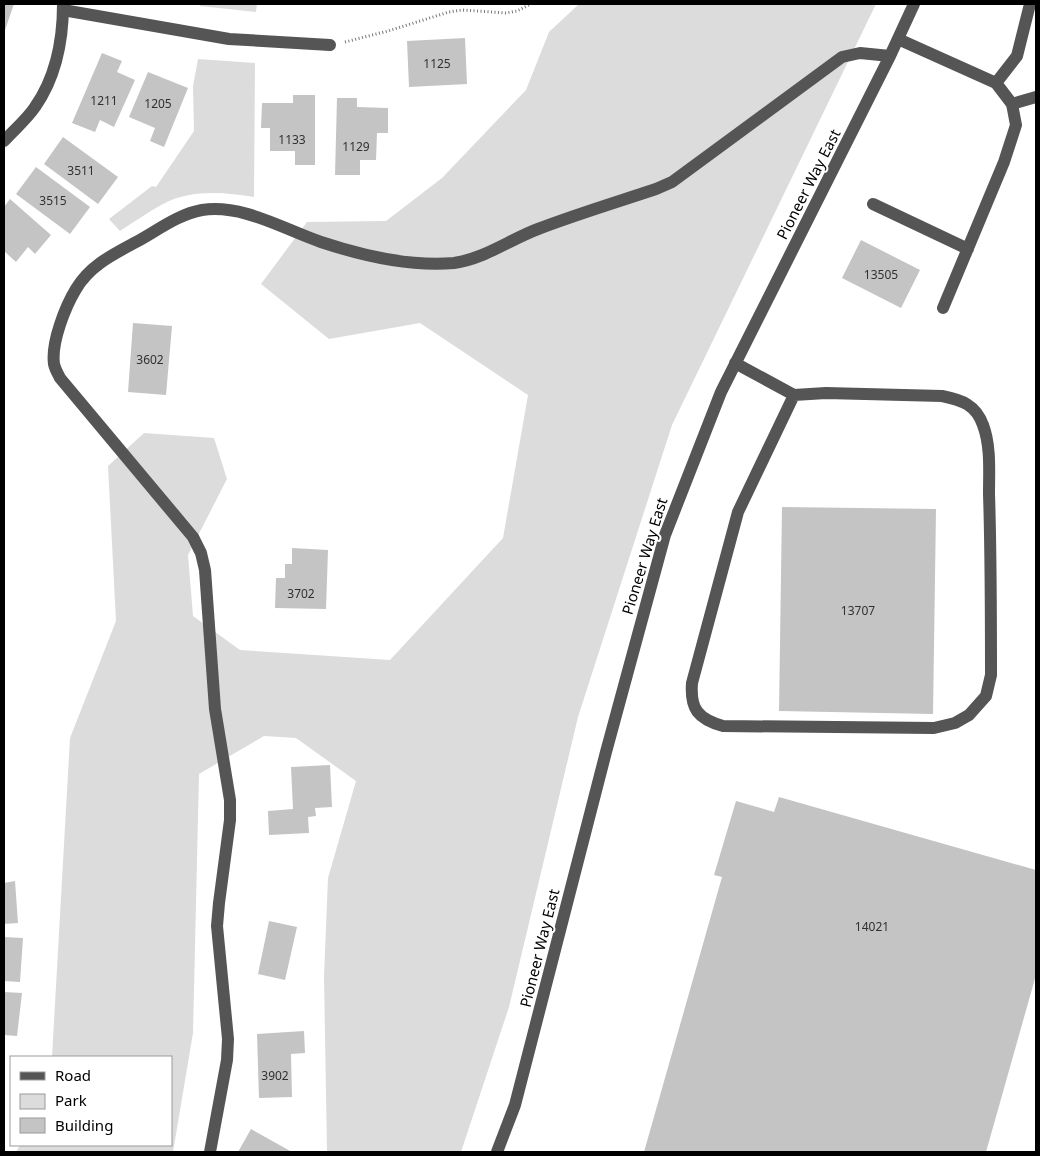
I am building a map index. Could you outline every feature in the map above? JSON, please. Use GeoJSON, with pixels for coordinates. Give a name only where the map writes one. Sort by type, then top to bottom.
{"type":"FeatureCollection","features":[{"type":"Feature","properties":{"kind":"street","name":"Pioneer Way East"},"geometry":{"type":"LineString","coordinates":[[497,1152],[515,1105],[606,752],[665,535],[721,392],[890,56],[914,4]]}},
{"type":"Feature","properties":{"kind":"street"},"geometry":{"type":"LineString","coordinates":[[996,83],[1017,56],[1030,4]]}},
{"type":"Feature","properties":{"kind":"street"},"geometry":{"type":"LineString","coordinates":[[4,141],[35,107],[48,84],[57,56],[63,7],[229,39],[330,45]]}},
{"type":"Feature","properties":{"kind":"street"},"geometry":{"type":"LineString","coordinates":[[898,39],[996,83],[1012,104],[1016,125],[1004,162],[943,308]]}},
{"type":"Feature","properties":{"kind":"street"},"geometry":{"type":"LineString","coordinates":[[210,1152],[227,1060],[228,1039],[217,926],[230,820],[230,800],[216,709],[205,570],[201,553],[193,537],[60,378],[54,364],[55,346],[67,304],[78,286],[91,270],[104,259],[188,213],[203,210],[223,209],[241,212],[322,242],[383,260],[431,264],[469,260],[538,229],[672,182],[842,57],[860,53],[890,56]]}},
{"type":"Feature","properties":{"kind":"street"},"geometry":{"type":"LineString","coordinates":[[1012,104],[1036,97]]}},
{"type":"Feature","properties":{"kind":"street"},"geometry":{"type":"LineString","coordinates":[[873,204],[968,249]]}},
{"type":"Feature","properties":{"kind":"street"},"geometry":{"type":"LineString","coordinates":[[735,363],[794,395],[826,393],[942,396],[960,400],[973,408],[983,425],[988,444],[991,541],[991,675],[986,696],[969,715],[955,724],[934,728],[723,726],[701,717],[694,707],[691,695],[692,683],[738,512],[794,395]]}},
{"type":"Feature","properties":{"kind":"path"},"geometry":{"type":"LineString","coordinates":[[330,45],[388,31],[450,12],[462,10],[517,11],[531,4]]}},
{"type":"Feature","properties":{"kind":"green space"},"geometry":{"type":"Polygon","coordinates":[[[200,4],[257,4],[256,12],[200,6],[200,4]]]}},
{"type":"Feature","properties":{"kind":"green space"},"geometry":{"type":"Polygon","coordinates":[[[579,4],[876,4],[672,425],[578,717],[509,1007],[461,1152],[327,1152],[324,977],[328,878],[356,781],[296,738],[264,736],[199,774],[193,1033],[173,1152],[16,1152],[19,1146],[172,1146],[172,1056],[52,1056],[70,738],[116,621],[108,466],[144,433],[214,438],[227,479],[188,555],[193,616],[240,650],[390,660],[503,538],[528,395],[420,323],[329,339],[261,284],[307,222],[386,221],[442,178],[526,90],[549,32],[579,4]]]}},
{"type":"Feature","properties":{"kind":"green space"},"geometry":{"type":"Polygon","coordinates":[[[198,59],[255,63],[254,197],[208,193],[173,199],[120,231],[109,219],[152,186],[156,187],[194,131],[193,86],[198,59]]]}},
{"type":"Feature","properties":{"kind":"building"},"geometry":{"type":"Polygon","coordinates":[[[4,4],[14,4],[4,33],[4,4]]]}},
{"type":"Feature","properties":{"kind":"building"},"geometry":{"type":"Polygon","coordinates":[[[465,38],[467,84],[409,87],[407,41],[465,38]]]}},
{"type":"Feature","properties":{"kind":"building"},"geometry":{"type":"Polygon","coordinates":[[[102,53],[122,61],[117,72],[135,80],[114,127],[100,120],[95,132],[72,123],[102,53]]]}},
{"type":"Feature","properties":{"kind":"building"},"geometry":{"type":"Polygon","coordinates":[[[148,72],[188,88],[164,147],[150,141],[155,128],[129,117],[148,72]]]}},
{"type":"Feature","properties":{"kind":"building"},"geometry":{"type":"Polygon","coordinates":[[[293,95],[315,95],[315,165],[295,165],[295,151],[270,151],[270,128],[261,128],[262,103],[293,103],[293,95]]]}},
{"type":"Feature","properties":{"kind":"building"},"geometry":{"type":"Polygon","coordinates":[[[337,98],[357,98],[357,107],[388,108],[388,133],[377,133],[376,160],[360,160],[360,175],[335,175],[337,98]]]}},
{"type":"Feature","properties":{"kind":"building"},"geometry":{"type":"Polygon","coordinates":[[[63,137],[118,177],[98,204],[44,164],[63,137]]]}},
{"type":"Feature","properties":{"kind":"building"},"geometry":{"type":"Polygon","coordinates":[[[36,167],[90,207],[70,234],[16,194],[36,167]]]}},
{"type":"Feature","properties":{"kind":"building"},"geometry":{"type":"Polygon","coordinates":[[[10,199],[51,235],[35,254],[28,247],[16,262],[4,251],[4,207],[10,199]]]}},
{"type":"Feature","properties":{"kind":"building"},"geometry":{"type":"Polygon","coordinates":[[[861,240],[920,270],[901,308],[842,278],[861,240]]]}},
{"type":"Feature","properties":{"kind":"building"},"geometry":{"type":"Polygon","coordinates":[[[133,323],[172,326],[166,395],[128,392],[133,323]]]}},
{"type":"Feature","properties":{"kind":"building"},"geometry":{"type":"Polygon","coordinates":[[[782,507],[936,509],[933,714],[779,711],[782,507]]]}},
{"type":"Feature","properties":{"kind":"building"},"geometry":{"type":"Polygon","coordinates":[[[292,548],[328,550],[326,609],[275,608],[276,578],[285,578],[285,564],[292,564],[292,548]]]}},
{"type":"Feature","properties":{"kind":"building"},"geometry":{"type":"Polygon","coordinates":[[[330,765],[332,807],[315,808],[316,816],[308,817],[309,833],[269,835],[268,811],[293,809],[291,767],[330,765]]]}},
{"type":"Feature","properties":{"kind":"building"},"geometry":{"type":"Polygon","coordinates":[[[779,797],[1036,870],[1036,975],[986,1152],[644,1152],[722,877],[714,875],[736,801],[774,812],[779,797]]]}},
{"type":"Feature","properties":{"kind":"building"},"geometry":{"type":"Polygon","coordinates":[[[15,881],[18,923],[4,924],[4,883],[15,881]]]}},
{"type":"Feature","properties":{"kind":"building"},"geometry":{"type":"Polygon","coordinates":[[[269,921],[297,927],[285,980],[258,974],[269,921]]]}},
{"type":"Feature","properties":{"kind":"building"},"geometry":{"type":"Polygon","coordinates":[[[4,937],[23,938],[20,982],[4,981],[4,937]]]}},
{"type":"Feature","properties":{"kind":"building"},"geometry":{"type":"Polygon","coordinates":[[[4,992],[22,993],[17,1036],[4,1035],[4,992]]]}},
{"type":"Feature","properties":{"kind":"building"},"geometry":{"type":"Polygon","coordinates":[[[304,1031],[305,1053],[291,1054],[292,1097],[259,1098],[257,1034],[304,1031]]]}},
{"type":"Feature","properties":{"kind":"building"},"geometry":{"type":"Polygon","coordinates":[[[251,1129],[292,1152],[238,1152],[251,1129]]]}}]}
